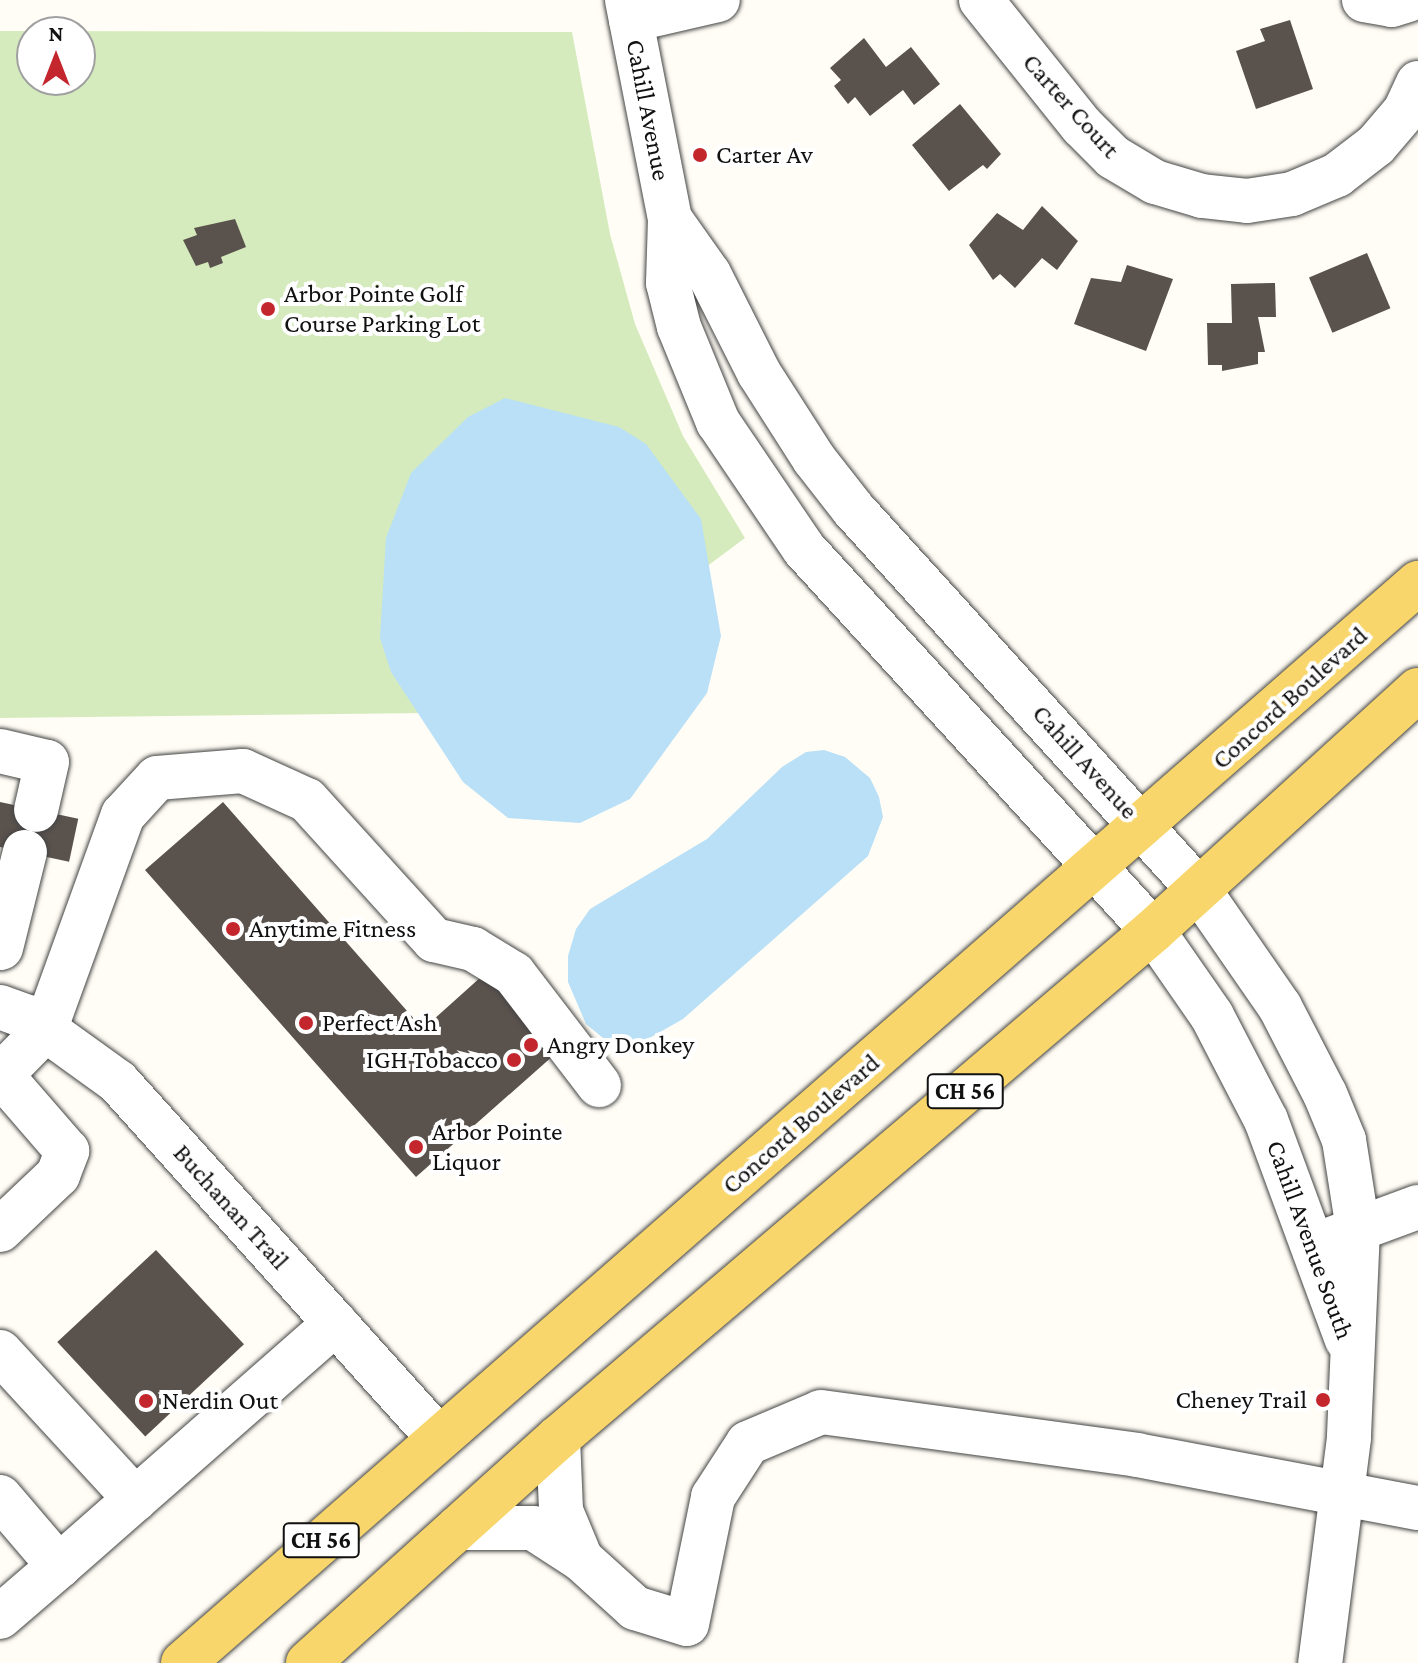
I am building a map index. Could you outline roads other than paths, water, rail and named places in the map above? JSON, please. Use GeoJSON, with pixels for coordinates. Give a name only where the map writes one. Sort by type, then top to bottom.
{"type":"FeatureCollection","features":[{"type":"Feature","properties":{"kind":"main road","name":"Concord Boulevard"},"geometry":{"type":"LineString","coordinates":[[183,1663],[438,1437],[1144,827],[1418,583]]}},
{"type":"Feature","properties":{"kind":"main road","name":"CH 56"},"geometry":{"type":"LineString","coordinates":[[308,1663],[558,1438],[1153,931],[1418,690]]}},
{"type":"Feature","properties":{"kind":"street"},"geometry":{"type":"LineString","coordinates":[[629,10],[718,0]]}},
{"type":"Feature","properties":{"kind":"street","name":"Carter Court"},"geometry":{"type":"LineString","coordinates":[[981,0],[1082,126],[1113,157],[1155,182],[1202,196],[1262,199],[1292,194],[1337,175],[1376,145],[1405,111],[1418,83]]}},
{"type":"Feature","properties":{"kind":"street"},"geometry":{"type":"LineString","coordinates":[[1364,0],[1392,5],[1409,0],[1418,19]]}},
{"type":"Feature","properties":{"kind":"street","name":"Cahill Avenue"},"geometry":{"type":"LineString","coordinates":[[629,10],[670,219],[668,283],[679,327],[707,399],[744,466],[804,549],[1097,867]]}},
{"type":"Feature","properties":{"kind":"street","name":"Cahill Avenue"},"geometry":{"type":"LineString","coordinates":[[670,219],[709,274],[783,415],[824,471],[1199,890],[1280,1007],[1325,1094],[1344,1140],[1358,1229],[1355,1364]]}},
{"type":"Feature","properties":{"kind":"street"},"geometry":{"type":"LineString","coordinates":[[0,751],[47,762],[36,810]]}},
{"type":"Feature","properties":{"kind":"street"},"geometry":{"type":"LineString","coordinates":[[0,1230],[58,1175],[67,1151],[1,1076],[45,1030],[123,815],[157,778],[243,771],[307,800],[434,940],[473,949],[514,974],[599,1085]]}},
{"type":"Feature","properties":{"kind":"street"},"geometry":{"type":"LineString","coordinates":[[25,852],[0,948],[65,974]]}},
{"type":"Feature","properties":{"kind":"street","name":"Cahill Avenue South"},"geometry":{"type":"LineString","coordinates":[[1097,867],[1153,931],[1212,1016],[1250,1083],[1355,1364],[1343,1495],[1320,1663]]}},
{"type":"Feature","properties":{"kind":"street","name":"Buchanan Trail"},"geometry":{"type":"LineString","coordinates":[[0,1007],[45,1030],[118,1082],[438,1437]]}},
{"type":"Feature","properties":{"kind":"street"},"geometry":{"type":"LineString","coordinates":[[1313,1246],[1418,1207]]}},
{"type":"Feature","properties":{"kind":"street"},"geometry":{"type":"LineString","coordinates":[[0,1617],[336,1323]]}},
{"type":"Feature","properties":{"kind":"street"},"geometry":{"type":"LineString","coordinates":[[0,1352],[135,1499]]}},
{"type":"Feature","properties":{"kind":"street"},"geometry":{"type":"LineString","coordinates":[[458,1528],[533,1528],[581,1559],[635,1608],[687,1624],[713,1497],[748,1443],[821,1412],[1137,1455],[1418,1508]]}},
{"type":"Feature","properties":{"kind":"street"},"geometry":{"type":"LineString","coordinates":[[558,1438],[561,1511],[581,1559]]}},
{"type":"Feature","properties":{"kind":"street"},"geometry":{"type":"LineString","coordinates":[[0,1497],[59,1566]]}},
{"type":"Feature","properties":{"kind":"water"},"geometry":{"type":"Polygon","coordinates":[[[505,398],[619,427],[646,444],[701,519],[721,636],[707,693],[630,799],[580,823],[508,818],[463,782],[391,672],[380,638],[386,538],[411,473],[468,417],[505,398]]]}},
{"type":"Feature","properties":{"kind":"water"},"geometry":{"type":"Polygon","coordinates":[[[824,750],[845,757],[870,778],[879,797],[883,817],[868,856],[683,1019],[639,1044],[603,1038],[586,1024],[568,982],[568,956],[576,929],[590,909],[707,839],[782,767],[806,752],[824,750]]]}},
{"type":"Feature","properties":{"kind":"place","name":"Carter Av"},"geometry":{"type":"Point","coordinates":[700,155]}},
{"type":"Feature","properties":{"kind":"place","name":"Arbor Pointe Golf Course Parking Lot"},"geometry":{"type":"Point","coordinates":[268,309]}},
{"type":"Feature","properties":{"kind":"place","name":"Anytime Fitness"},"geometry":{"type":"Point","coordinates":[233,929]}},
{"type":"Feature","properties":{"kind":"place","name":"Perfect Ash"},"geometry":{"type":"Point","coordinates":[306,1023]}},
{"type":"Feature","properties":{"kind":"place","name":"Angry Donkey"},"geometry":{"type":"Point","coordinates":[531,1045]}},
{"type":"Feature","properties":{"kind":"place","name":"IGH Tobacco"},"geometry":{"type":"Point","coordinates":[514,1060]}},
{"type":"Feature","properties":{"kind":"place","name":"Arbor Pointe Liquor"},"geometry":{"type":"Point","coordinates":[416,1147]}},
{"type":"Feature","properties":{"kind":"place","name":"Cheney Trail"},"geometry":{"type":"Point","coordinates":[1323,1400]}},
{"type":"Feature","properties":{"kind":"place","name":"Nerdin Out"},"geometry":{"type":"Point","coordinates":[146,1401]}}]}
